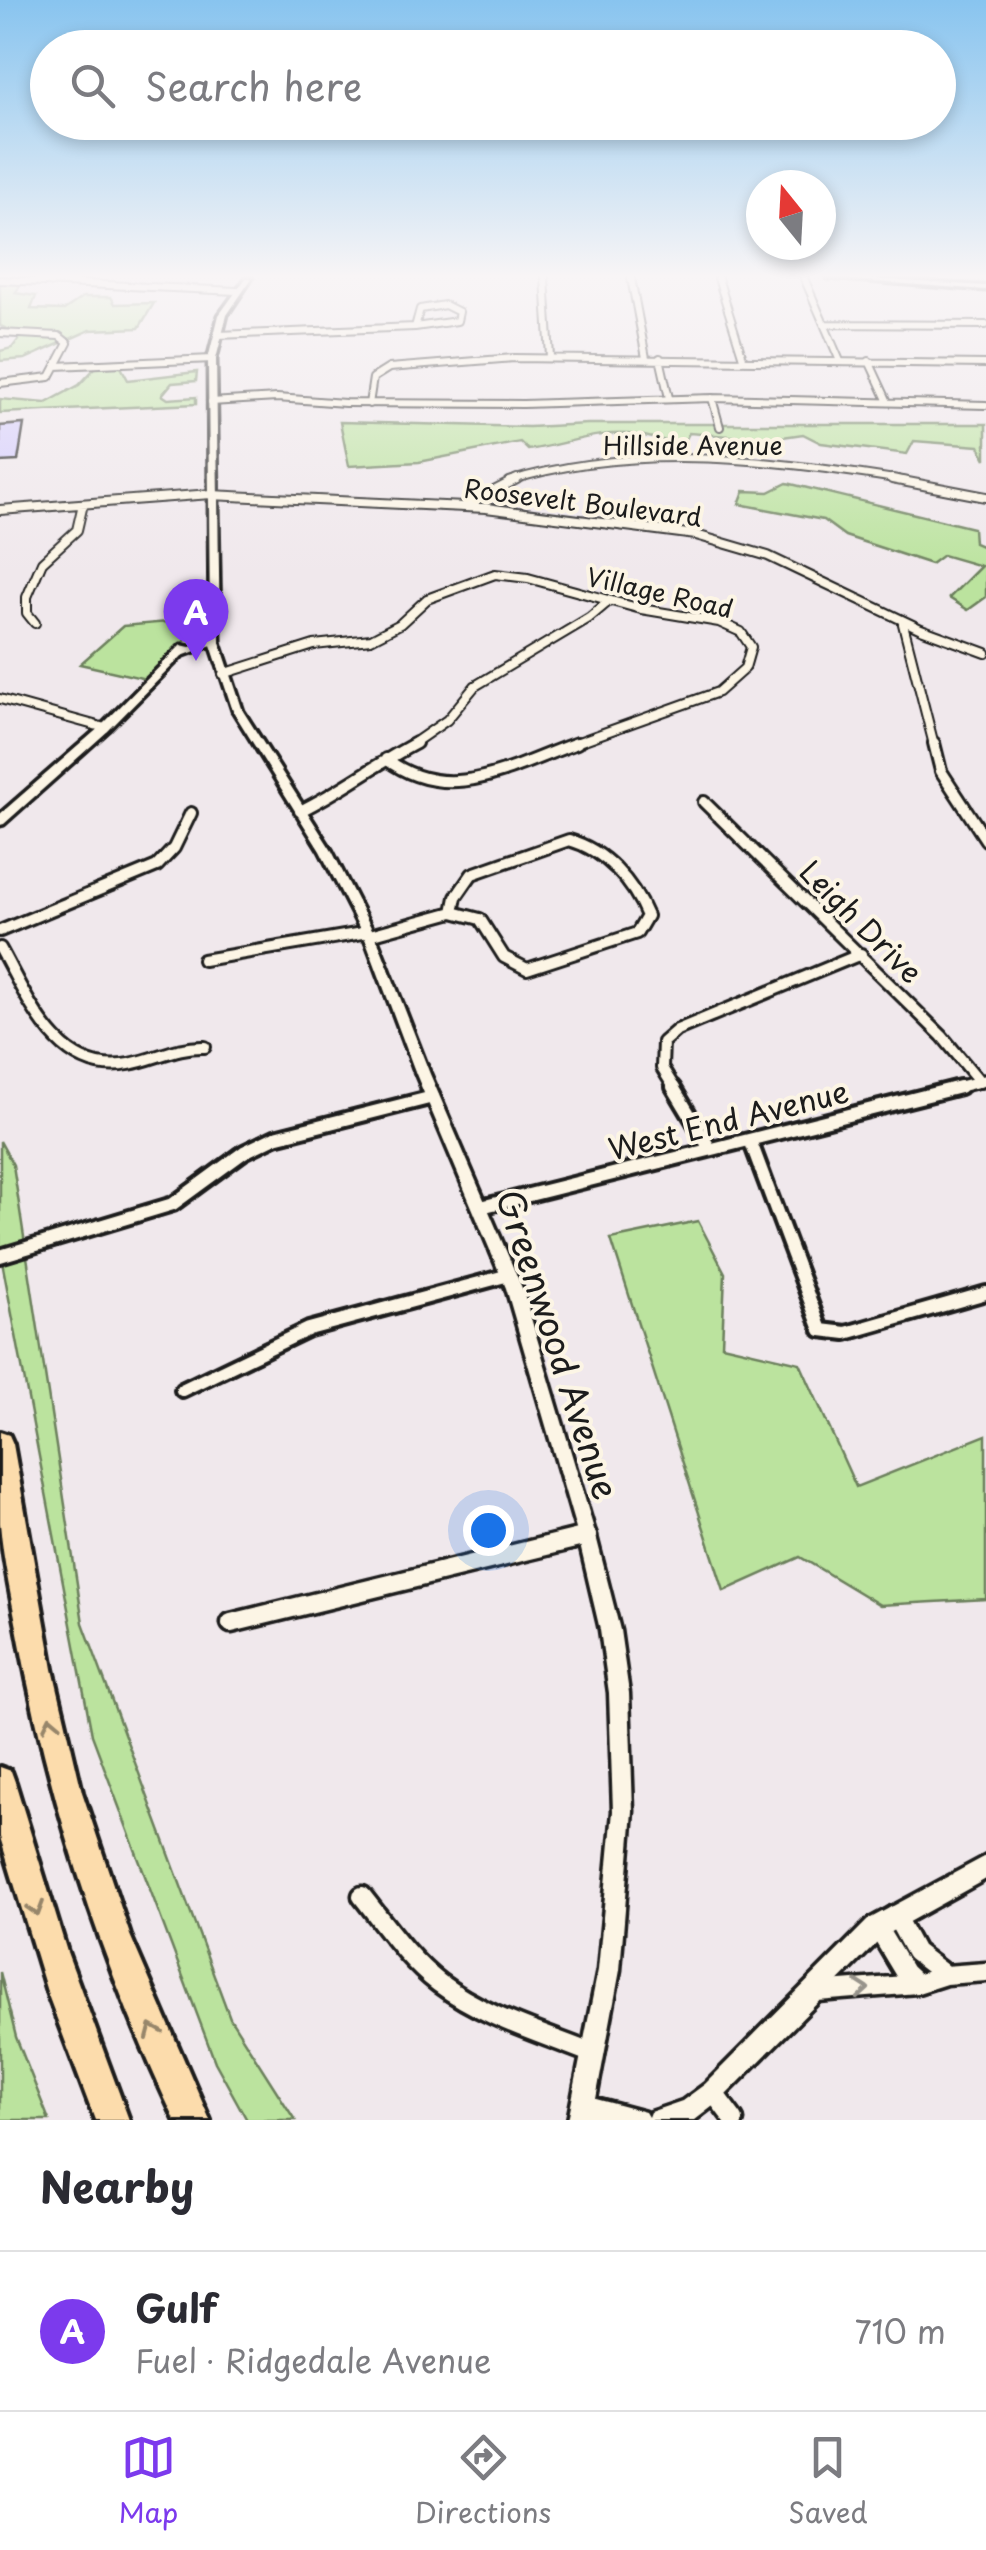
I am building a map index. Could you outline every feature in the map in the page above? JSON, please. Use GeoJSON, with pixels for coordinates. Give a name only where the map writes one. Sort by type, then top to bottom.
{"type":"FeatureCollection","features":[{"type":"Feature","properties":{"kind":"highway"},"geometry":{"type":"LineString","coordinates":[[0,1444],[34,1642],[56,1745],[88,1861],[126,1970],[193,2120]]}},
{"type":"Feature","properties":{"kind":"highway"},"geometry":{"type":"LineString","coordinates":[[0,1782],[53,1964],[112,2120]]}},
{"type":"Feature","properties":{"kind":"main road"},"geometry":{"type":"LineString","coordinates":[[212,377],[215,638]]}},
{"type":"Feature","properties":{"kind":"main road"},"geometry":{"type":"LineString","coordinates":[[182,654],[180,650],[198,634],[213,611]]}},
{"type":"Feature","properties":{"kind":"main road"},"geometry":{"type":"LineString","coordinates":[[198,634],[215,638]]}},
{"type":"Feature","properties":{"kind":"main road"},"geometry":{"type":"LineString","coordinates":[[0,821],[182,654],[215,638]]}},
{"type":"Feature","properties":{"kind":"street"},"geometry":{"type":"LineString","coordinates":[[0,384],[49,377]]}},
{"type":"Feature","properties":{"kind":"street"},"geometry":{"type":"LineString","coordinates":[[369,404],[375,377]]}},
{"type":"Feature","properties":{"kind":"street"},"geometry":{"type":"LineString","coordinates":[[664,377],[669,398]]}},
{"type":"Feature","properties":{"kind":"street"},"geometry":{"type":"LineString","coordinates":[[876,377],[888,402]]}},
{"type":"Feature","properties":{"kind":"street"},"geometry":{"type":"LineString","coordinates":[[211,402],[277,398],[369,404],[523,404],[712,398],[986,405]]}},
{"type":"Feature","properties":{"kind":"street"},"geometry":{"type":"LineString","coordinates":[[712,398],[720,427]]}},
{"type":"Feature","properties":{"kind":"street","name":"Hillside Avenue"},"geometry":{"type":"LineString","coordinates":[[465,506],[494,488],[541,474],[598,464],[667,460],[834,469],[986,497]]}},
{"type":"Feature","properties":{"kind":"street","name":"Roosevelt Boulevard"},"geometry":{"type":"LineString","coordinates":[[0,510],[212,494],[465,506],[638,525],[731,544],[791,564],[904,624],[986,653]]}},
{"type":"Feature","properties":{"kind":"street"},"geometry":{"type":"LineString","coordinates":[[35,623],[27,613],[26,597],[42,562],[78,530],[83,504]]}},
{"type":"Feature","properties":{"kind":"street","name":"Village Road"},"geometry":{"type":"LineString","coordinates":[[223,674],[314,645],[372,639],[400,624],[426,600],[487,576],[513,575],[608,602],[727,624],[749,641],[750,660],[736,679],[708,697],[468,782],[425,782],[406,776],[386,759]]}},
{"type":"Feature","properties":{"kind":"street"},"geometry":{"type":"LineString","coordinates":[[300,811],[344,790],[386,759],[437,730],[468,692],[491,674],[590,618],[608,602]]}},
{"type":"Feature","properties":{"kind":"street"},"geometry":{"type":"LineString","coordinates":[[904,624],[941,772],[986,840]]}},
{"type":"Feature","properties":{"kind":"street","name":"Greenwood Avenue"},"geometry":{"type":"LineString","coordinates":[[215,638],[223,674],[238,711],[326,851],[369,934],[433,1097],[482,1206],[509,1274],[587,1536],[610,1630],[624,1755],[618,1905],[581,2114]]}},
{"type":"Feature","properties":{"kind":"street"},"geometry":{"type":"LineString","coordinates":[[0,699],[105,728]]}},
{"type":"Feature","properties":{"kind":"street","name":"Leigh Drive"},"geometry":{"type":"LineString","coordinates":[[704,802],[861,954],[983,1081]]}},
{"type":"Feature","properties":{"kind":"street"},"geometry":{"type":"LineString","coordinates":[[0,932],[157,866],[175,850],[180,829],[191,813]]}},
{"type":"Feature","properties":{"kind":"street"},"geometry":{"type":"LineString","coordinates":[[203,960],[369,934],[453,912],[479,917],[494,932],[504,957],[530,969],[637,932],[646,916],[640,901],[599,851],[569,840],[472,874],[456,896],[453,912]]}},
{"type":"Feature","properties":{"kind":"street"},"geometry":{"type":"LineString","coordinates":[[0,948],[61,1049],[78,1062],[115,1067],[180,1046],[205,1048]]}},
{"type":"Feature","properties":{"kind":"street"},"geometry":{"type":"LineString","coordinates":[[710,1150],[662,1068],[659,1058],[664,1042],[677,1030],[861,954]]}},
{"type":"Feature","properties":{"kind":"street","name":"West End Avenue"},"geometry":{"type":"LineString","coordinates":[[482,1206],[983,1081]]}},
{"type":"Feature","properties":{"kind":"street"},"geometry":{"type":"LineString","coordinates":[[4,1254],[174,1204],[200,1189],[240,1154],[270,1140],[433,1097]]}},
{"type":"Feature","properties":{"kind":"street"},"geometry":{"type":"LineString","coordinates":[[750,1140],[821,1330],[846,1333],[986,1293]]}},
{"type":"Feature","properties":{"kind":"street"},"geometry":{"type":"LineString","coordinates":[[182,1390],[273,1345],[336,1320],[509,1274]]}},
{"type":"Feature","properties":{"kind":"street"},"geometry":{"type":"LineString","coordinates":[[231,1623],[587,1536]]}},
{"type":"Feature","properties":{"kind":"street"},"geometry":{"type":"LineString","coordinates":[[658,2120],[688,2112],[713,2092],[808,1993],[886,1921],[986,1867]]}},
{"type":"Feature","properties":{"kind":"street"},"geometry":{"type":"LineString","coordinates":[[362,1896],[416,1963],[441,1984],[464,1999],[593,2054]]}},
{"type":"Feature","properties":{"kind":"street"},"geometry":{"type":"LineString","coordinates":[[886,1921],[915,1952],[945,1975]]}},
{"type":"Feature","properties":{"kind":"street"},"geometry":{"type":"LineString","coordinates":[[886,1921],[904,1972],[916,1984]]}},
{"type":"Feature","properties":{"kind":"street"},"geometry":{"type":"LineString","coordinates":[[808,1993],[916,1984],[945,1975],[986,1972]]}},
{"type":"Feature","properties":{"kind":"street"},"geometry":{"type":"LineString","coordinates":[[713,2092],[734,2120]]}},
{"type":"Feature","properties":{"kind":"street"},"geometry":{"type":"LineString","coordinates":[[581,2114],[637,2120]]}},
{"type":"Feature","properties":{"kind":"green space"},"geometry":{"type":"Polygon","coordinates":[[[87,377],[128,380],[196,377],[196,381],[172,383],[162,395],[168,399],[196,397],[196,404],[0,413],[0,399],[46,403],[87,377]]]}},
{"type":"Feature","properties":{"kind":"green space"},"geometry":{"type":"Polygon","coordinates":[[[340,422],[529,427],[986,424],[986,459],[979,446],[914,441],[907,454],[821,443],[803,434],[769,439],[689,433],[684,443],[623,434],[528,450],[520,442],[419,462],[349,466],[340,422]]]}},
{"type":"Feature","properties":{"kind":"green space"},"geometry":{"type":"Polygon","coordinates":[[[787,483],[973,528],[974,543],[986,548],[986,597],[968,610],[949,598],[981,566],[943,555],[931,564],[845,536],[823,520],[739,504],[744,491],[769,492],[787,483]]]}},
{"type":"Feature","properties":{"kind":"green space"},"geometry":{"type":"Polygon","coordinates":[[[201,619],[201,625],[146,679],[80,664],[123,626],[201,619]]]}},
{"type":"Feature","properties":{"kind":"green space"},"geometry":{"type":"Polygon","coordinates":[[[0,1141],[13,1165],[83,1623],[230,2018],[295,2120],[247,2120],[215,2062],[92,1735],[0,1251],[0,1141]]]}},
{"type":"Feature","properties":{"kind":"green space"},"geometry":{"type":"Polygon","coordinates":[[[698,1221],[725,1273],[722,1345],[800,1363],[856,1487],[986,1435],[986,1599],[880,1605],[800,1557],[724,1591],[611,1239],[698,1221]]]}},
{"type":"Feature","properties":{"kind":"green space"},"geometry":{"type":"Polygon","coordinates":[[[0,1972],[16,2037],[49,2120],[0,2120],[0,1972]]]}},
{"type":"Feature","properties":{"kind":"building"},"geometry":{"type":"Polygon","coordinates":[[[24,424],[18,461],[0,462],[0,426],[24,424]]]}},
{"type":"Feature","properties":{"kind":"place","name":"Gulf"},"geometry":{"type":"Point","coordinates":[196,661]}}]}
